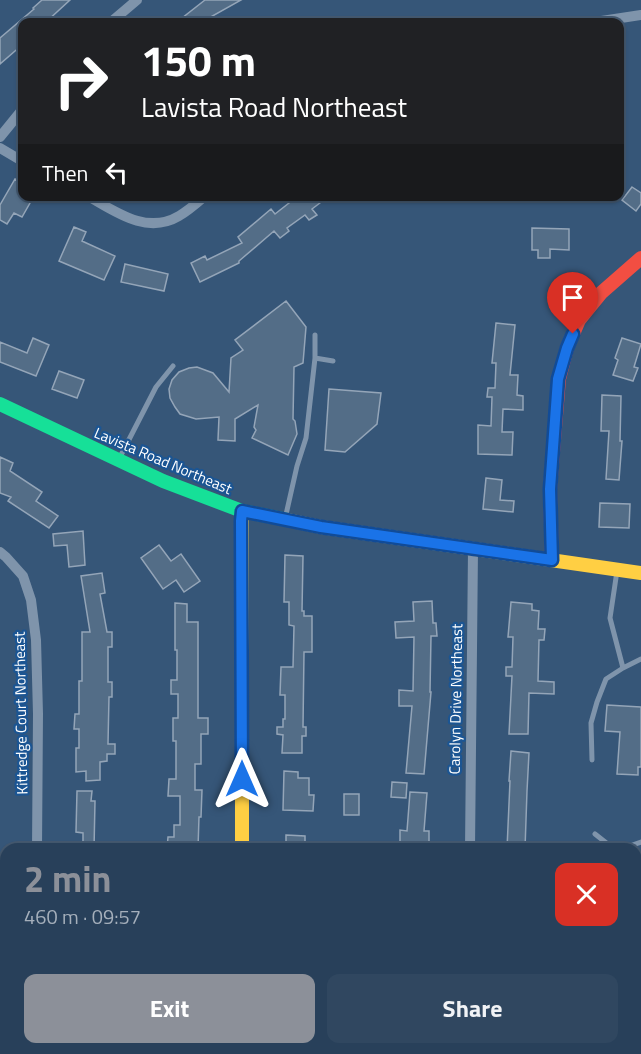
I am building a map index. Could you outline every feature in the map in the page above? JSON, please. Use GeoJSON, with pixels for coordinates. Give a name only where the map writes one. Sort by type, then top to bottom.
{"type":"FeatureCollection","features":[{"type":"Feature","properties":{"kind":"main road"},"geometry":{"type":"LineString","coordinates":[[552,560],[550,489],[558,379],[567,348],[579,320],[601,293],[641,258]]}},
{"type":"Feature","properties":{"kind":"main road","name":"Lavista Road Northeast"},"geometry":{"type":"LineString","coordinates":[[0,404],[163,481],[242,511],[321,527],[641,573]]}},
{"type":"Feature","properties":{"kind":"main road"},"geometry":{"type":"LineString","coordinates":[[242,511],[242,843]]}},
{"type":"Feature","properties":{"kind":"street"},"geometry":{"type":"LineString","coordinates":[[116,18],[137,0]]}},
{"type":"Feature","properties":{"kind":"street"},"geometry":{"type":"LineString","coordinates":[[621,18],[641,15]]}},
{"type":"Feature","properties":{"kind":"street"},"geometry":{"type":"LineString","coordinates":[[0,137],[18,115]]}},
{"type":"Feature","properties":{"kind":"street"},"geometry":{"type":"LineString","coordinates":[[0,148],[18,159]]}},
{"type":"Feature","properties":{"kind":"street"},"geometry":{"type":"LineString","coordinates":[[97,201],[132,220],[156,224],[178,217],[199,201]]}},
{"type":"Feature","properties":{"kind":"street","name":"Carolyn Drive Northeast"},"geometry":{"type":"LineString","coordinates":[[470,843],[473,549]]}},
{"type":"Feature","properties":{"kind":"street","name":"Kittredge Court Northeast"},"geometry":{"type":"LineString","coordinates":[[0,552],[23,576],[31,600],[35,630],[38,714],[37,843]]}},
{"type":"Feature","properties":{"kind":"lane"},"geometry":{"type":"LineString","coordinates":[[285,519],[306,438],[315,358],[315,335]]}},
{"type":"Feature","properties":{"kind":"lane"},"geometry":{"type":"LineString","coordinates":[[315,358],[333,361]]}},
{"type":"Feature","properties":{"kind":"lane"},"geometry":{"type":"LineString","coordinates":[[118,460],[156,387],[173,366]]}},
{"type":"Feature","properties":{"kind":"lane"},"geometry":{"type":"LineString","coordinates":[[617,569],[610,618],[623,668]]}},
{"type":"Feature","properties":{"kind":"lane"},"geometry":{"type":"LineString","coordinates":[[592,760],[591,723],[606,679],[641,659]]}},
{"type":"Feature","properties":{"kind":"lane"},"geometry":{"type":"LineString","coordinates":[[595,834],[606,843]]}},
{"type":"Feature","properties":{"kind":"building"},"geometry":{"type":"Polygon","coordinates":[[[42,0],[70,0],[50,18],[23,18],[42,0]]]}},
{"type":"Feature","properties":{"kind":"building"},"geometry":{"type":"Polygon","coordinates":[[[205,0],[241,0],[209,18],[182,18],[205,0]]]}},
{"type":"Feature","properties":{"kind":"building"},"geometry":{"type":"Polygon","coordinates":[[[18,23],[18,48],[0,64],[0,38],[18,23]]]}},
{"type":"Feature","properties":{"kind":"building"},"geometry":{"type":"Polygon","coordinates":[[[15,179],[18,181],[18,201],[31,201],[22,217],[14,213],[7,224],[0,220],[0,205],[15,179]]]}},
{"type":"Feature","properties":{"kind":"building"},"geometry":{"type":"Polygon","coordinates":[[[632,187],[641,193],[641,204],[636,211],[623,201],[632,187]]]}},
{"type":"Feature","properties":{"kind":"building"},"geometry":{"type":"Polygon","coordinates":[[[292,201],[322,201],[312,209],[317,215],[309,220],[305,215],[287,228],[289,231],[280,238],[274,231],[239,263],[200,282],[191,263],[205,256],[207,260],[242,243],[238,237],[271,209],[275,214],[292,201]]]}},
{"type":"Feature","properties":{"kind":"building"},"geometry":{"type":"Polygon","coordinates":[[[74,227],[86,232],[82,241],[115,256],[104,280],[59,261],[74,227]]]}},
{"type":"Feature","properties":{"kind":"building"},"geometry":{"type":"Polygon","coordinates":[[[532,228],[569,229],[569,250],[550,249],[550,258],[538,258],[538,250],[532,250],[532,228]]]}},
{"type":"Feature","properties":{"kind":"building"},"geometry":{"type":"Polygon","coordinates":[[[125,264],[168,274],[164,291],[121,282],[125,264]]]}},
{"type":"Feature","properties":{"kind":"building"},"geometry":{"type":"Polygon","coordinates":[[[286,301],[306,327],[303,363],[294,367],[293,419],[297,434],[288,455],[252,438],[256,430],[254,427],[258,405],[235,419],[235,441],[218,440],[219,417],[196,419],[180,414],[170,398],[169,389],[172,380],[179,372],[197,367],[213,373],[229,392],[231,358],[243,350],[235,340],[286,301]]]}},
{"type":"Feature","properties":{"kind":"building"},"geometry":{"type":"Polygon","coordinates":[[[496,323],[515,325],[510,375],[518,375],[517,395],[523,396],[523,410],[503,409],[502,432],[513,432],[512,455],[478,454],[478,425],[491,426],[492,397],[487,397],[488,388],[495,388],[496,363],[492,363],[496,323]]]}},
{"type":"Feature","properties":{"kind":"building"},"geometry":{"type":"Polygon","coordinates":[[[33,338],[49,345],[36,376],[0,362],[0,342],[27,353],[33,338]]]}},
{"type":"Feature","properties":{"kind":"building"},"geometry":{"type":"Polygon","coordinates":[[[622,338],[641,344],[634,367],[638,368],[633,381],[613,375],[618,360],[615,358],[622,338]]]}},
{"type":"Feature","properties":{"kind":"building"},"geometry":{"type":"Polygon","coordinates":[[[59,371],[84,380],[77,398],[52,389],[59,371]]]}},
{"type":"Feature","properties":{"kind":"building"},"geometry":{"type":"Polygon","coordinates":[[[329,389],[381,393],[377,424],[345,452],[325,450],[329,389]]]}},
{"type":"Feature","properties":{"kind":"building"},"geometry":{"type":"Polygon","coordinates":[[[602,395],[621,396],[620,441],[622,441],[619,480],[606,479],[609,431],[601,431],[602,395]]]}},
{"type":"Feature","properties":{"kind":"building"},"geometry":{"type":"Polygon","coordinates":[[[0,457],[13,463],[10,471],[42,492],[36,501],[58,516],[49,528],[8,501],[11,497],[0,493],[0,457]]]}},
{"type":"Feature","properties":{"kind":"building"},"geometry":{"type":"Polygon","coordinates":[[[486,478],[502,480],[500,500],[514,501],[513,512],[483,509],[486,478]]]}},
{"type":"Feature","properties":{"kind":"building"},"geometry":{"type":"Polygon","coordinates":[[[600,503],[630,504],[629,528],[599,527],[600,503]]]}},
{"type":"Feature","properties":{"kind":"building"},"geometry":{"type":"Polygon","coordinates":[[[83,531],[85,565],[69,567],[67,545],[54,546],[53,534],[83,531]]]}},
{"type":"Feature","properties":{"kind":"building"},"geometry":{"type":"Polygon","coordinates":[[[159,545],[171,561],[181,554],[200,581],[184,592],[176,580],[163,589],[141,558],[159,545]]]}},
{"type":"Feature","properties":{"kind":"building"},"geometry":{"type":"Polygon","coordinates":[[[285,555],[303,556],[302,611],[304,611],[304,616],[312,616],[312,652],[304,652],[303,727],[306,727],[306,736],[302,736],[302,753],[282,753],[283,735],[277,734],[277,727],[283,727],[283,719],[285,719],[285,695],[280,695],[281,667],[293,667],[294,626],[289,625],[289,602],[284,602],[285,555]]]}},
{"type":"Feature","properties":{"kind":"building"},"geometry":{"type":"Polygon","coordinates":[[[102,573],[105,593],[100,594],[107,632],[112,632],[112,647],[108,647],[108,682],[112,682],[112,697],[109,697],[108,744],[115,744],[115,754],[107,754],[107,761],[100,762],[100,780],[86,781],[86,771],[76,772],[79,729],[74,729],[75,714],[79,714],[79,681],[82,681],[82,632],[90,632],[81,576],[102,573]]]}},
{"type":"Feature","properties":{"kind":"building"},"geometry":{"type":"Polygon","coordinates":[[[432,601],[433,623],[436,623],[437,636],[431,636],[431,692],[424,774],[406,773],[412,706],[399,706],[399,690],[413,691],[414,637],[396,638],[395,622],[414,621],[413,602],[432,601]]]}},
{"type":"Feature","properties":{"kind":"building"},"geometry":{"type":"Polygon","coordinates":[[[511,602],[532,604],[532,610],[539,611],[538,629],[545,629],[544,640],[539,640],[538,681],[554,682],[554,694],[529,693],[528,734],[509,734],[512,676],[506,676],[506,667],[512,667],[513,637],[508,637],[511,602]]]}},
{"type":"Feature","properties":{"kind":"building"},"geometry":{"type":"Polygon","coordinates":[[[175,603],[187,604],[187,622],[198,622],[198,718],[208,718],[208,734],[201,734],[201,764],[195,764],[195,790],[202,790],[198,843],[168,843],[168,837],[174,837],[174,825],[180,825],[180,796],[168,796],[169,779],[176,779],[176,741],[173,741],[173,718],[178,718],[178,694],[171,694],[171,680],[177,680],[177,650],[175,650],[175,603]]]}},
{"type":"Feature","properties":{"kind":"building"},"geometry":{"type":"Polygon","coordinates":[[[607,705],[641,707],[641,767],[638,767],[638,775],[617,774],[620,732],[605,731],[607,705]]]}},
{"type":"Feature","properties":{"kind":"building"},"geometry":{"type":"Polygon","coordinates":[[[511,751],[529,753],[525,843],[507,843],[511,751]]]}},
{"type":"Feature","properties":{"kind":"building"},"geometry":{"type":"Polygon","coordinates":[[[284,771],[298,772],[298,778],[309,778],[309,795],[314,795],[313,811],[283,810],[284,771]]]}},
{"type":"Feature","properties":{"kind":"building"},"geometry":{"type":"Polygon","coordinates":[[[392,782],[407,783],[406,798],[391,797],[392,782]]]}},
{"type":"Feature","properties":{"kind":"building"},"geometry":{"type":"Polygon","coordinates":[[[77,791],[92,791],[91,801],[95,801],[94,843],[83,843],[83,833],[76,832],[77,791]]]}},
{"type":"Feature","properties":{"kind":"building"},"geometry":{"type":"Polygon","coordinates":[[[410,792],[427,793],[424,831],[429,831],[429,843],[400,843],[400,830],[407,831],[410,792]]]}},
{"type":"Feature","properties":{"kind":"building"},"geometry":{"type":"Polygon","coordinates":[[[344,794],[359,794],[359,815],[344,815],[344,794]]]}},
{"type":"Feature","properties":{"kind":"building"},"geometry":{"type":"Polygon","coordinates":[[[286,835],[305,836],[305,843],[286,843],[286,835]]]}},
{"type":"Feature","properties":{"kind":"traffic: fast"},"geometry":{"type":"LineString","coordinates":[[0,404],[163,481],[242,511],[288,520]]}},
{"type":"Feature","properties":{"kind":"traffic: slow"},"geometry":{"type":"LineString","coordinates":[[242,511],[242,843]]}},
{"type":"Feature","properties":{"kind":"traffic: slow"},"geometry":{"type":"LineString","coordinates":[[288,520],[321,527],[641,573]]}},
{"type":"Feature","properties":{"kind":"traffic: jam"},"geometry":{"type":"LineString","coordinates":[[552,560],[550,489],[559,379],[567,348],[579,320],[601,293],[641,258]]}},
{"type":"Feature","properties":{"kind":"route"},"geometry":{"type":"LineString","coordinates":[[242,779],[242,511],[321,527],[552,560],[550,489],[558,379],[573,334]]}}]}
